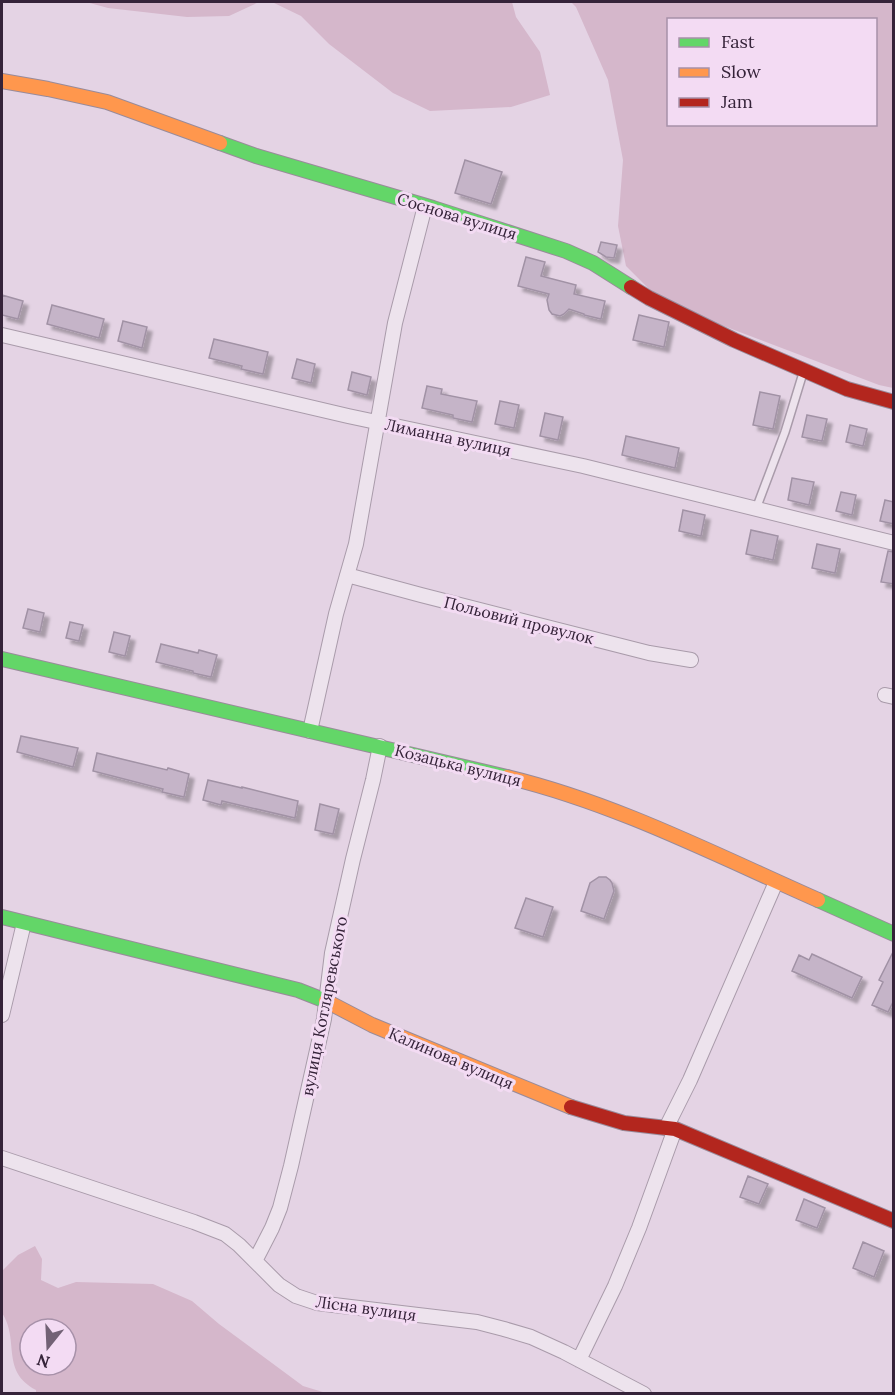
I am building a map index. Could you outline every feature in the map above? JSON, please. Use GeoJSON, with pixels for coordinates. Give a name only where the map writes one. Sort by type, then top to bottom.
{"type":"FeatureCollection","features":[{"type":"Feature","properties":{"kind":"street","name":"Соснова вулиця"},"geometry":{"type":"LineString","coordinates":[[2,81],[107,102],[256,156],[425,206],[575,255],[593,263],[649,298],[734,340],[847,389],[894,402]]}},
{"type":"Feature","properties":{"kind":"street"},"geometry":{"type":"LineString","coordinates":[[310,731],[336,614],[356,544],[395,323],[425,206]]}},
{"type":"Feature","properties":{"kind":"street","name":"Лиманна вулиця"},"geometry":{"type":"LineString","coordinates":[[2,335],[378,422],[583,466],[894,543]]}},
{"type":"Feature","properties":{"kind":"street","name":"Польовий провулок"},"geometry":{"type":"LineString","coordinates":[[348,575],[649,652],[691,660]]}},
{"type":"Feature","properties":{"kind":"street","name":"Козацька вулиця"},"geometry":{"type":"LineString","coordinates":[[2,659],[517,779],[612,810],[659,829],[894,934]]}},
{"type":"Feature","properties":{"kind":"street","name":"вулиця Котляревського"},"geometry":{"type":"LineString","coordinates":[[255,1261],[280,1208],[304,1112],[324,1019],[332,953],[380,746]]}},
{"type":"Feature","properties":{"kind":"street"},"geometry":{"type":"LineString","coordinates":[[579,1360],[615,1286],[639,1228],[671,1129],[690,1080],[776,882]]}},
{"type":"Feature","properties":{"kind":"street","name":"Калинова вулиця"},"geometry":{"type":"LineString","coordinates":[[2,917],[298,990],[326,1001],[372,1025],[564,1105],[624,1123],[671,1129],[894,1221]]}},
{"type":"Feature","properties":{"kind":"street"},"geometry":{"type":"LineString","coordinates":[[2,1014],[24,923]]}},
{"type":"Feature","properties":{"kind":"street","name":"Лісна вулиця"},"geometry":{"type":"LineString","coordinates":[[2,1158],[225,1234],[279,1285],[296,1296],[317,1303],[477,1322],[531,1337],[644,1394]]}},
{"type":"Feature","properties":{"kind":"lane"},"geometry":{"type":"LineString","coordinates":[[756,509],[785,432],[804,370]]}},
{"type":"Feature","properties":{"kind":"shaded area"},"geometry":{"type":"Polygon","coordinates":[[[86,2],[259,2],[229,16],[187,17],[108,8],[86,2]]]}},
{"type":"Feature","properties":{"kind":"shaded area"},"geometry":{"type":"Polygon","coordinates":[[[272,2],[512,2],[516,17],[540,52],[550,95],[511,107],[430,111],[393,93],[329,44],[301,16],[272,2]]]}},
{"type":"Feature","properties":{"kind":"shaded area"},"geometry":{"type":"Polygon","coordinates":[[[571,2],[893,2],[893,388],[879,385],[687,312],[652,292],[626,266],[618,226],[623,160],[608,80],[576,7],[571,2]]]}},
{"type":"Feature","properties":{"kind":"shaded area"},"geometry":{"type":"Polygon","coordinates":[[[35,1246],[42,1259],[41,1280],[58,1288],[76,1282],[153,1284],[192,1301],[219,1324],[303,1386],[326,1393],[36,1393],[36,1390],[21,1377],[78,1377],[78,1317],[18,1317],[18,1374],[12,1354],[10,1334],[2,1313],[2,1271],[18,1255],[35,1246]]]}},
{"type":"Feature","properties":{"kind":"building"},"geometry":{"type":"Polygon","coordinates":[[[465,160],[502,172],[491,204],[455,193],[465,160]]]}},
{"type":"Feature","properties":{"kind":"building"},"geometry":{"type":"Polygon","coordinates":[[[601,242],[617,245],[614,258],[606,257],[598,252],[601,242]]]}},
{"type":"Feature","properties":{"kind":"building"},"geometry":{"type":"Polygon","coordinates":[[[526,257],[545,262],[541,276],[576,285],[574,294],[605,301],[601,319],[569,309],[560,316],[552,314],[547,300],[549,294],[518,286],[526,257]]]}},
{"type":"Feature","properties":{"kind":"building"},"geometry":{"type":"Polygon","coordinates":[[[2,295],[23,301],[18,319],[2,315],[2,295]]]}},
{"type":"Feature","properties":{"kind":"building"},"geometry":{"type":"Polygon","coordinates":[[[52,305],[104,319],[99,338],[47,324],[52,305]]]}},
{"type":"Feature","properties":{"kind":"building"},"geometry":{"type":"Polygon","coordinates":[[[639,315],[669,322],[664,347],[633,340],[639,315]]]}},
{"type":"Feature","properties":{"kind":"building"},"geometry":{"type":"Polygon","coordinates":[[[123,321],[147,327],[142,348],[118,341],[123,321]]]}},
{"type":"Feature","properties":{"kind":"building"},"geometry":{"type":"Polygon","coordinates":[[[214,339],[268,352],[263,374],[209,358],[214,339]]]}},
{"type":"Feature","properties":{"kind":"building"},"geometry":{"type":"Polygon","coordinates":[[[297,359],[315,364],[311,383],[292,378],[297,359]]]}},
{"type":"Feature","properties":{"kind":"building"},"geometry":{"type":"Polygon","coordinates":[[[352,372],[371,377],[367,395],[348,390],[352,372]]]}},
{"type":"Feature","properties":{"kind":"building"},"geometry":{"type":"Polygon","coordinates":[[[427,386],[442,389],[441,394],[477,401],[472,422],[422,408],[427,386]]]}},
{"type":"Feature","properties":{"kind":"building"},"geometry":{"type":"Polygon","coordinates":[[[760,392],[780,396],[773,429],[753,425],[760,392]]]}},
{"type":"Feature","properties":{"kind":"building"},"geometry":{"type":"Polygon","coordinates":[[[500,401],[519,405],[514,428],[495,424],[500,401]]]}},
{"type":"Feature","properties":{"kind":"building"},"geometry":{"type":"Polygon","coordinates":[[[545,413],[563,417],[558,440],[540,436],[545,413]]]}},
{"type":"Feature","properties":{"kind":"building"},"geometry":{"type":"Polygon","coordinates":[[[807,415],[827,419],[822,441],[802,437],[807,415]]]}},
{"type":"Feature","properties":{"kind":"building"},"geometry":{"type":"Polygon","coordinates":[[[850,425],[867,429],[863,446],[846,442],[850,425]]]}},
{"type":"Feature","properties":{"kind":"building"},"geometry":{"type":"Polygon","coordinates":[[[626,436],[679,448],[675,468],[622,455],[626,436]]]}},
{"type":"Feature","properties":{"kind":"building"},"geometry":{"type":"Polygon","coordinates":[[[792,478],[814,482],[809,505],[788,500],[792,478]]]}},
{"type":"Feature","properties":{"kind":"building"},"geometry":{"type":"Polygon","coordinates":[[[841,492],[856,495],[852,515],[836,511],[841,492]]]}},
{"type":"Feature","properties":{"kind":"building"},"geometry":{"type":"Polygon","coordinates":[[[885,500],[894,502],[894,524],[880,521],[885,500]]]}},
{"type":"Feature","properties":{"kind":"building"},"geometry":{"type":"Polygon","coordinates":[[[683,510],[705,515],[701,536],[679,531],[683,510]]]}},
{"type":"Feature","properties":{"kind":"building"},"geometry":{"type":"Polygon","coordinates":[[[751,530],[778,536],[773,560],[746,554],[751,530]]]}},
{"type":"Feature","properties":{"kind":"building"},"geometry":{"type":"Polygon","coordinates":[[[817,544],[840,549],[835,573],[812,568],[817,544]]]}},
{"type":"Feature","properties":{"kind":"building"},"geometry":{"type":"Polygon","coordinates":[[[888,551],[894,552],[894,584],[881,582],[888,551]]]}},
{"type":"Feature","properties":{"kind":"building"},"geometry":{"type":"Polygon","coordinates":[[[28,609],[44,613],[40,632],[23,628],[28,609]]]}},
{"type":"Feature","properties":{"kind":"building"},"geometry":{"type":"Polygon","coordinates":[[[70,622],[83,625],[79,641],[66,638],[70,622]]]}},
{"type":"Feature","properties":{"kind":"building"},"geometry":{"type":"Polygon","coordinates":[[[114,632],[130,636],[125,656],[109,652],[114,632]]]}},
{"type":"Feature","properties":{"kind":"building"},"geometry":{"type":"Polygon","coordinates":[[[161,644],[217,655],[211,677],[156,662],[161,644]]]}},
{"type":"Feature","properties":{"kind":"building"},"geometry":{"type":"Polygon","coordinates":[[[21,736],[78,748],[73,767],[17,752],[21,736]]]}},
{"type":"Feature","properties":{"kind":"building"},"geometry":{"type":"Polygon","coordinates":[[[97,753],[189,774],[184,797],[162,792],[163,789],[93,771],[97,753]]]}},
{"type":"Feature","properties":{"kind":"building"},"geometry":{"type":"Polygon","coordinates":[[[208,780],[298,801],[295,818],[222,801],[221,805],[203,800],[208,780]]]}},
{"type":"Feature","properties":{"kind":"building"},"geometry":{"type":"Polygon","coordinates":[[[320,804],[339,809],[333,834],[315,830],[320,804]]]}},
{"type":"Feature","properties":{"kind":"building"},"geometry":{"type":"Polygon","coordinates":[[[599,877],[606,877],[610,880],[614,891],[604,919],[581,911],[590,883],[599,877]]]}},
{"type":"Feature","properties":{"kind":"building"},"geometry":{"type":"Polygon","coordinates":[[[526,898],[553,907],[543,937],[515,928],[526,898]]]}},
{"type":"Feature","properties":{"kind":"building"},"geometry":{"type":"Polygon","coordinates":[[[894,950],[894,1000],[888,1012],[872,1005],[883,982],[879,980],[894,950]]]}},
{"type":"Feature","properties":{"kind":"building"},"geometry":{"type":"Polygon","coordinates":[[[812,954],[862,977],[852,998],[792,971],[799,955],[809,960],[812,954]]]}},
{"type":"Feature","properties":{"kind":"building"},"geometry":{"type":"Polygon","coordinates":[[[748,1176],[768,1184],[759,1204],[740,1197],[748,1176]]]}},
{"type":"Feature","properties":{"kind":"building"},"geometry":{"type":"Polygon","coordinates":[[[804,1199],[825,1208],[817,1228],[796,1220],[804,1199]]]}},
{"type":"Feature","properties":{"kind":"building"},"geometry":{"type":"Polygon","coordinates":[[[863,1242],[884,1251],[874,1277],[853,1268],[863,1242]]]}},
{"type":"Feature","properties":{"kind":"traffic: fast"},"geometry":{"type":"LineString","coordinates":[[220,143],[566,251],[593,263],[631,287]]}},
{"type":"Feature","properties":{"kind":"traffic: fast"},"geometry":{"type":"LineString","coordinates":[[2,659],[507,777]]}},
{"type":"Feature","properties":{"kind":"traffic: fast"},"geometry":{"type":"LineString","coordinates":[[818,900],[894,934]]}},
{"type":"Feature","properties":{"kind":"traffic: fast"},"geometry":{"type":"LineString","coordinates":[[2,917],[298,990],[326,1001]]}},
{"type":"Feature","properties":{"kind":"traffic: slow"},"geometry":{"type":"LineString","coordinates":[[2,81],[107,102],[220,143]]}},
{"type":"Feature","properties":{"kind":"traffic: slow"},"geometry":{"type":"LineString","coordinates":[[507,777],[626,815],[818,900]]}},
{"type":"Feature","properties":{"kind":"traffic: slow"},"geometry":{"type":"LineString","coordinates":[[326,1001],[372,1025],[571,1107]]}},
{"type":"Feature","properties":{"kind":"traffic: jam"},"geometry":{"type":"LineString","coordinates":[[631,287],[734,340],[847,389],[894,402]]}},
{"type":"Feature","properties":{"kind":"traffic: jam"},"geometry":{"type":"LineString","coordinates":[[571,1107],[624,1123],[675,1129],[894,1221]]}}]}
